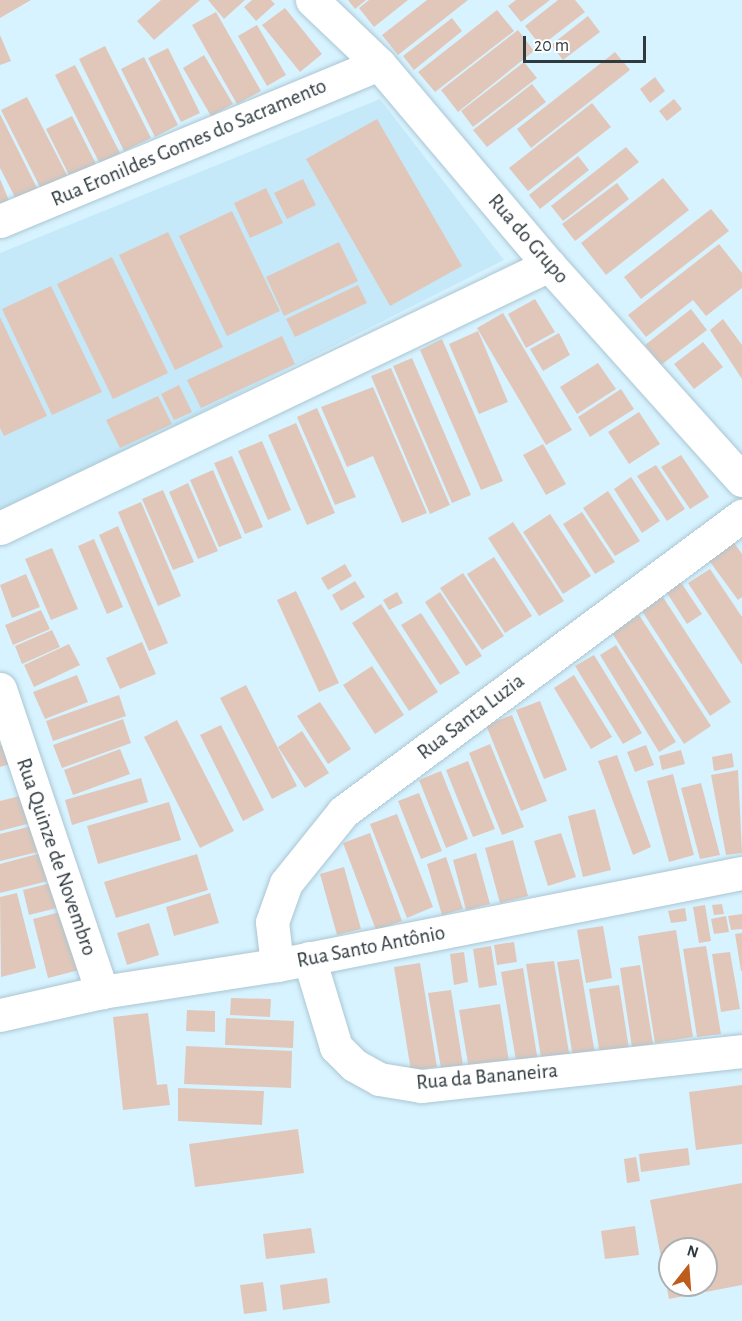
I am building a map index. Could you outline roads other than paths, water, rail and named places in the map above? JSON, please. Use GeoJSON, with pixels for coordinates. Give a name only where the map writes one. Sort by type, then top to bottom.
{"type":"FeatureCollection","features":[{"type":"Feature","properties":{"kind":"street","name":"Rua do Grupo"},"geometry":{"type":"LineString","coordinates":[[312,0],[379,64],[549,265],[742,480]]}},
{"type":"Feature","properties":{"kind":"street","name":"Rua Eronildes Gomes do Sacramento"},"geometry":{"type":"LineString","coordinates":[[0,221],[379,64]]}},
{"type":"Feature","properties":{"kind":"street"},"geometry":{"type":"LineString","coordinates":[[0,528],[549,265]]}},
{"type":"Feature","properties":{"kind":"street","name":"Rua Santa Luzia"},"geometry":{"type":"LineString","coordinates":[[277,965],[272,922],[286,883],[343,812],[742,516]]}},
{"type":"Feature","properties":{"kind":"street","name":"Rua Quinze de Novembro"},"geometry":{"type":"LineString","coordinates":[[0,689],[102,992]]}},
{"type":"Feature","properties":{"kind":"street","name":"Rua Santo Antônio"},"geometry":{"type":"LineString","coordinates":[[0,1015],[102,992],[277,965],[742,873]]}},
{"type":"Feature","properties":{"kind":"street","name":"Rua da Bananeira"},"geometry":{"type":"LineString","coordinates":[[309,958],[336,1047],[354,1065],[379,1079],[421,1086],[742,1051]]}}]}
